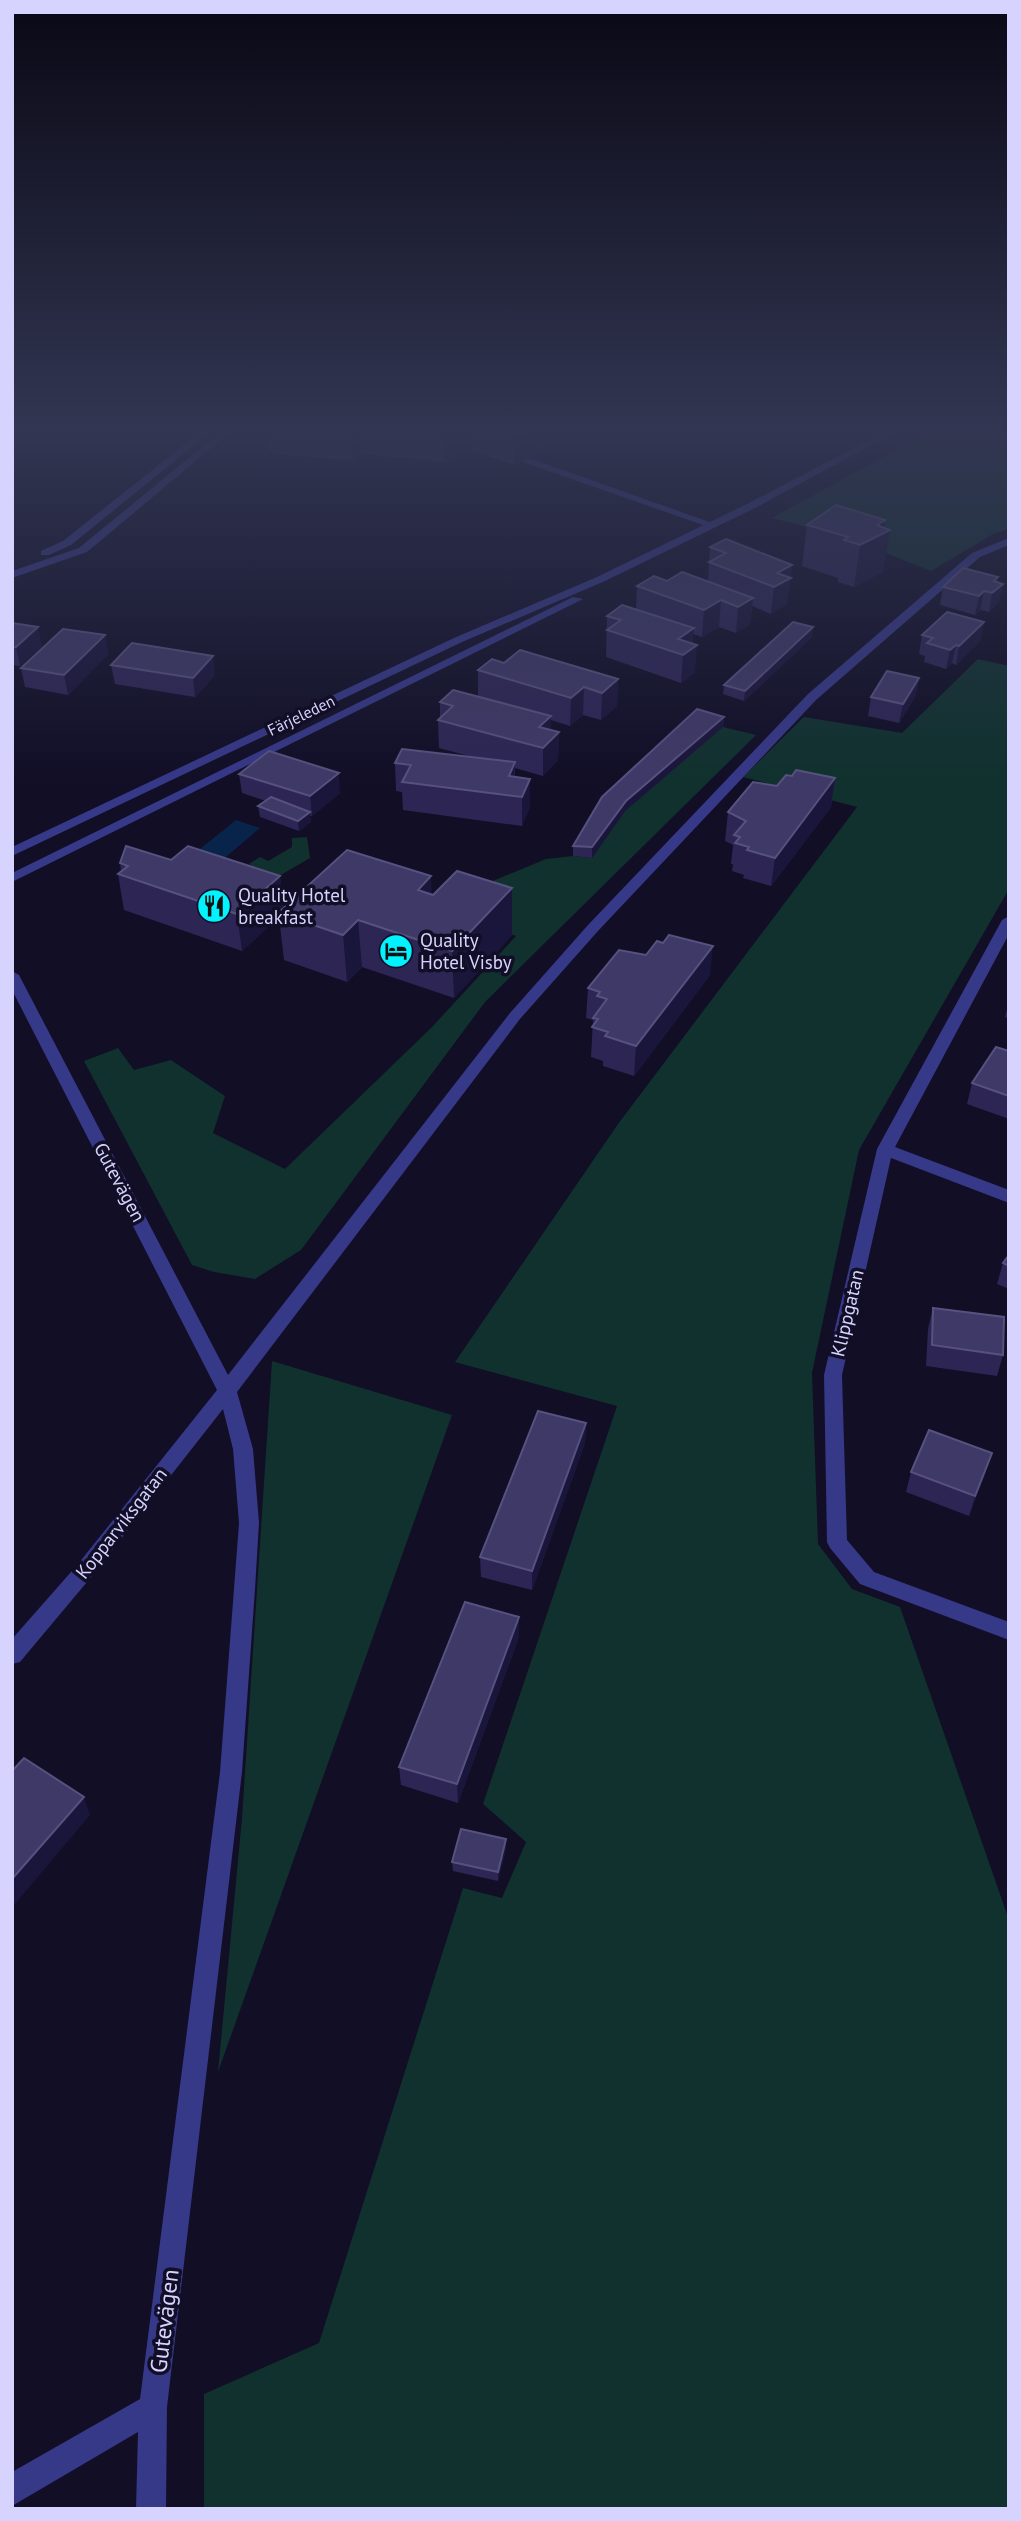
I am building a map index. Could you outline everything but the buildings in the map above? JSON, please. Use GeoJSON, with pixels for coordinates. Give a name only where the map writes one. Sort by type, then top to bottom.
{"type":"FeatureCollection","features":[{"type":"Feature","properties":{"kind":"street"},"geometry":{"type":"LineString","coordinates":[[12,564],[57,547]]}},
{"type":"Feature","properties":{"kind":"street"},"geometry":{"type":"LineString","coordinates":[[12,575],[87,547]]}},
{"type":"Feature","properties":{"kind":"street","name":"Färjeleden"},"geometry":{"type":"LineString","coordinates":[[12,852],[446,645],[601,579],[665,547]]}},
{"type":"Feature","properties":{"kind":"street","name":"Kopparviksgatan"},"geometry":{"type":"LineString","coordinates":[[12,1655],[85,1570],[227,1391],[515,1016],[593,928],[812,697],[976,555],[996,547]]}},
{"type":"Feature","properties":{"kind":"street","name":"Färjeleden"},"geometry":{"type":"LineString","coordinates":[[12,878],[196,785],[514,632],[574,601],[601,579]]}},
{"type":"Feature","properties":{"kind":"street","name":"Klippgatan"},"geometry":{"type":"LineString","coordinates":[[1009,920],[885,1149],[833,1375],[837,1542],[867,1578],[1009,1632]]}},
{"type":"Feature","properties":{"kind":"street","name":"Gutevägen"},"geometry":{"type":"LineString","coordinates":[[12,975],[227,1391],[243,1449],[249,1523],[231,1772],[153,2407],[151,2509]]}},
{"type":"Feature","properties":{"kind":"street"},"geometry":{"type":"LineString","coordinates":[[885,1149],[1009,1196]]}},
{"type":"Feature","properties":{"kind":"street"},"geometry":{"type":"LineString","coordinates":[[12,2491],[153,2407]]}},
{"type":"Feature","properties":{"kind":"green space"},"geometry":{"type":"Polygon","coordinates":[[[870,547],[972,547],[931,571],[870,547]]]}},
{"type":"Feature","properties":{"kind":"green space"},"geometry":{"type":"Polygon","coordinates":[[[978,659],[1009,666],[1009,889],[859,1150],[812,1373],[818,1544],[852,1589],[900,1607],[1009,1920],[1009,2509],[204,2509],[204,2394],[319,2343],[463,1888],[502,1898],[526,1842],[483,1804],[617,1406],[455,1362],[618,1124],[857,807],[743,777],[804,717],[902,733],[978,659]]]}},
{"type":"Feature","properties":{"kind":"green space"},"geometry":{"type":"Polygon","coordinates":[[[723,727],[756,735],[485,1002],[301,1250],[255,1279],[192,1265],[84,1061],[118,1048],[134,1070],[171,1060],[225,1096],[213,1133],[285,1169],[432,1027],[516,936],[457,915],[483,885],[546,859],[573,856],[592,858],[625,811],[723,727]]]}},
{"type":"Feature","properties":{"kind":"green space"},"geometry":{"type":"Polygon","coordinates":[[[307,837],[310,858],[267,883],[244,875],[256,868],[249,864],[260,857],[268,861],[292,847],[292,838],[307,837]]]}},
{"type":"Feature","properties":{"kind":"green space"},"geometry":{"type":"Polygon","coordinates":[[[272,1361],[452,1415],[218,2072],[242,1818],[272,1361]]]}},
{"type":"Feature","properties":{"kind":"water"},"geometry":{"type":"Polygon","coordinates":[[[236,820],[260,828],[220,862],[195,853],[236,820]]]}},
{"type":"Feature","properties":{"kind":"place","name":"Quality Hotel breakfast"},"geometry":{"type":"Point","coordinates":[214,906]}},
{"type":"Feature","properties":{"kind":"place","name":"Quality Hotel Visby"},"geometry":{"type":"Point","coordinates":[396,951]}}]}
